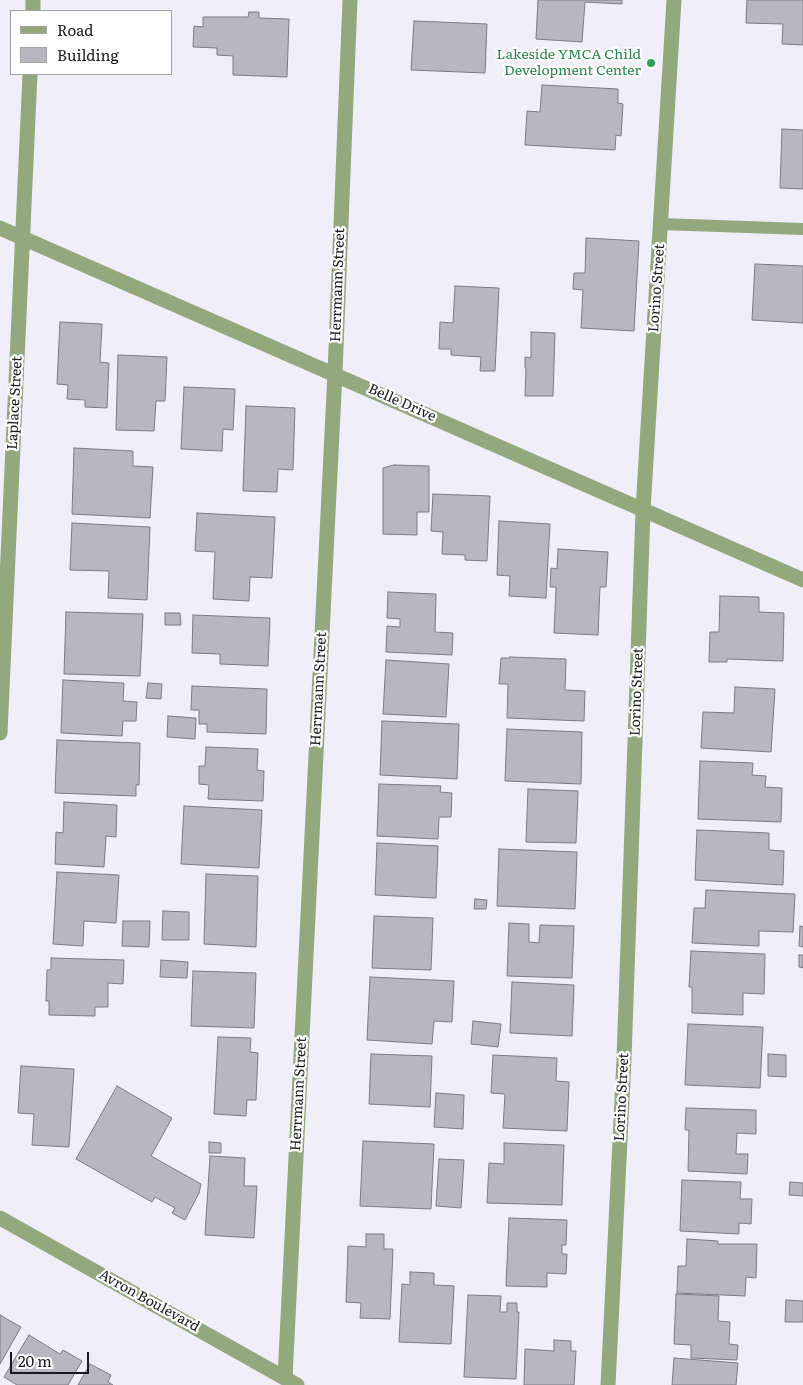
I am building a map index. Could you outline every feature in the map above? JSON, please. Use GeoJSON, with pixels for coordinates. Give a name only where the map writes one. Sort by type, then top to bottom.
{"type":"FeatureCollection","features":[{"type":"Feature","properties":{"kind":"street","name":"Herrmann Street"},"geometry":{"type":"LineString","coordinates":[[291,1382],[350,0]]}},
{"type":"Feature","properties":{"kind":"street","name":"Lorino Street"},"geometry":{"type":"LineString","coordinates":[[608,1385],[624,1059],[643,510],[674,0]]}},
{"type":"Feature","properties":{"kind":"street","name":"Laplace Street"},"geometry":{"type":"LineString","coordinates":[[0,733],[30,75]]}},
{"type":"Feature","properties":{"kind":"street","name":"Belle Drive"},"geometry":{"type":"LineString","coordinates":[[0,228],[335,373],[803,580]]}},
{"type":"Feature","properties":{"kind":"street","name":"Avron Boulevard"},"geometry":{"type":"LineString","coordinates":[[0,1218],[291,1382]]}},
{"type":"Feature","properties":{"kind":"lane"},"geometry":{"type":"LineString","coordinates":[[661,224],[803,230]]}},
{"type":"Feature","properties":{"kind":"building"},"geometry":{"type":"Polygon","coordinates":[[[538,0],[622,0],[622,4],[585,2],[582,42],[536,39],[538,0]]]}},
{"type":"Feature","properties":{"kind":"building"},"geometry":{"type":"Polygon","coordinates":[[[747,0],[803,0],[803,45],[782,44],[783,24],[746,23],[747,0]]]}},
{"type":"Feature","properties":{"kind":"building"},"geometry":{"type":"Polygon","coordinates":[[[249,12],[259,12],[259,18],[289,19],[287,77],[233,75],[233,56],[217,55],[217,48],[193,47],[194,26],[203,27],[203,17],[248,17],[249,12]]]}},
{"type":"Feature","properties":{"kind":"building"},"geometry":{"type":"Polygon","coordinates":[[[414,21],[487,24],[485,73],[411,70],[414,21]]]}},
{"type":"Feature","properties":{"kind":"building"},"geometry":{"type":"Polygon","coordinates":[[[542,85],[618,89],[618,103],[623,104],[621,136],[616,135],[615,150],[525,145],[527,111],[540,112],[542,85]]]}},
{"type":"Feature","properties":{"kind":"building"},"geometry":{"type":"Polygon","coordinates":[[[782,129],[803,130],[803,189],[780,188],[782,129]]]}},
{"type":"Feature","properties":{"kind":"building"},"geometry":{"type":"Polygon","coordinates":[[[586,238],[639,241],[634,331],[581,328],[583,290],[573,289],[574,273],[585,273],[586,238]]]}},
{"type":"Feature","properties":{"kind":"building"},"geometry":{"type":"Polygon","coordinates":[[[755,264],[803,266],[803,323],[752,320],[755,264]]]}},
{"type":"Feature","properties":{"kind":"building"},"geometry":{"type":"Polygon","coordinates":[[[455,286],[499,288],[495,371],[480,371],[481,357],[451,355],[451,349],[439,349],[440,322],[453,323],[455,286]]]}},
{"type":"Feature","properties":{"kind":"building"},"geometry":{"type":"Polygon","coordinates":[[[60,322],[102,324],[100,362],[109,363],[107,408],[85,407],[85,400],[67,399],[68,385],[57,384],[60,322]]]}},
{"type":"Feature","properties":{"kind":"building"},"geometry":{"type":"Polygon","coordinates":[[[531,332],[555,333],[553,396],[525,396],[525,357],[531,358],[531,332]]]}},
{"type":"Feature","properties":{"kind":"building"},"geometry":{"type":"Polygon","coordinates":[[[118,355],[167,357],[165,401],[156,401],[154,431],[116,430],[118,355]]]}},
{"type":"Feature","properties":{"kind":"building"},"geometry":{"type":"Polygon","coordinates":[[[184,387],[235,389],[233,430],[223,429],[222,451],[181,449],[184,387]]]}},
{"type":"Feature","properties":{"kind":"building"},"geometry":{"type":"Polygon","coordinates":[[[246,406],[295,408],[293,470],[278,469],[277,492],[243,491],[246,406]]]}},
{"type":"Feature","properties":{"kind":"building"},"geometry":{"type":"Polygon","coordinates":[[[74,448],[133,451],[133,466],[153,467],[150,518],[72,514],[74,448]]]}},
{"type":"Feature","properties":{"kind":"building"},"geometry":{"type":"Polygon","coordinates":[[[394,465],[429,466],[429,512],[417,512],[417,535],[383,534],[383,468],[394,465]]]}},
{"type":"Feature","properties":{"kind":"building"},"geometry":{"type":"Polygon","coordinates":[[[433,494],[490,496],[487,561],[465,560],[465,555],[442,554],[443,532],[431,531],[433,494]]]}},
{"type":"Feature","properties":{"kind":"building"},"geometry":{"type":"Polygon","coordinates":[[[197,513],[275,517],[272,578],[250,577],[249,601],[213,599],[215,552],[195,551],[197,513]]]}},
{"type":"Feature","properties":{"kind":"building"},"geometry":{"type":"Polygon","coordinates":[[[499,521],[550,524],[546,598],[509,596],[510,576],[497,575],[499,521]]]}},
{"type":"Feature","properties":{"kind":"building"},"geometry":{"type":"Polygon","coordinates":[[[72,523],[150,527],[147,600],[108,598],[109,571],[70,570],[72,523]]]}},
{"type":"Feature","properties":{"kind":"building"},"geometry":{"type":"Polygon","coordinates":[[[558,549],[608,552],[606,587],[600,587],[598,635],[554,633],[556,587],[550,587],[551,568],[557,569],[558,549]]]}},
{"type":"Feature","properties":{"kind":"building"},"geometry":{"type":"Polygon","coordinates":[[[388,592],[436,594],[435,632],[453,633],[452,655],[386,652],[387,626],[400,627],[400,619],[387,618],[388,592]]]}},
{"type":"Feature","properties":{"kind":"building"},"geometry":{"type":"Polygon","coordinates":[[[720,596],[759,597],[759,612],[784,613],[783,661],[727,659],[727,662],[709,662],[710,632],[719,632],[720,596]]]}},
{"type":"Feature","properties":{"kind":"building"},"geometry":{"type":"Polygon","coordinates":[[[66,612],[143,614],[140,676],[64,674],[66,612]]]}},
{"type":"Feature","properties":{"kind":"building"},"geometry":{"type":"Polygon","coordinates":[[[165,613],[180,613],[181,625],[165,625],[165,613]]]}},
{"type":"Feature","properties":{"kind":"building"},"geometry":{"type":"Polygon","coordinates":[[[193,615],[270,618],[268,666],[220,664],[220,654],[192,653],[193,615]]]}},
{"type":"Feature","properties":{"kind":"building"},"geometry":{"type":"Polygon","coordinates":[[[501,658],[566,659],[565,690],[585,691],[584,721],[507,718],[508,684],[499,684],[501,658]]]}},
{"type":"Feature","properties":{"kind":"building"},"geometry":{"type":"Polygon","coordinates":[[[386,660],[449,664],[446,717],[383,714],[386,660]]]}},
{"type":"Feature","properties":{"kind":"building"},"geometry":{"type":"Polygon","coordinates":[[[63,680],[124,683],[123,701],[137,702],[136,721],[123,721],[122,736],[61,733],[63,680]]]}},
{"type":"Feature","properties":{"kind":"building"},"geometry":{"type":"Polygon","coordinates":[[[148,683],[162,684],[161,699],[146,698],[148,683]]]}},
{"type":"Feature","properties":{"kind":"building"},"geometry":{"type":"Polygon","coordinates":[[[192,686],[267,689],[266,734],[207,732],[207,724],[199,724],[199,710],[191,710],[192,686]]]}},
{"type":"Feature","properties":{"kind":"building"},"geometry":{"type":"Polygon","coordinates":[[[735,687],[775,689],[771,752],[701,748],[703,712],[734,713],[735,687]]]}},
{"type":"Feature","properties":{"kind":"building"},"geometry":{"type":"Polygon","coordinates":[[[168,716],[196,718],[195,739],[167,737],[168,716]]]}},
{"type":"Feature","properties":{"kind":"building"},"geometry":{"type":"Polygon","coordinates":[[[382,721],[459,724],[457,779],[380,775],[382,721]]]}},
{"type":"Feature","properties":{"kind":"building"},"geometry":{"type":"Polygon","coordinates":[[[507,729],[582,732],[581,784],[505,781],[507,729]]]}},
{"type":"Feature","properties":{"kind":"building"},"geometry":{"type":"Polygon","coordinates":[[[57,740],[140,743],[139,785],[136,785],[136,796],[55,793],[57,740]]]}},
{"type":"Feature","properties":{"kind":"building"},"geometry":{"type":"Polygon","coordinates":[[[206,747],[258,749],[257,770],[264,771],[263,801],[208,799],[209,785],[199,784],[199,766],[205,766],[206,747]]]}},
{"type":"Feature","properties":{"kind":"building"},"geometry":{"type":"Polygon","coordinates":[[[700,761],[753,763],[752,775],[766,776],[765,787],[782,788],[781,822],[698,819],[700,761]]]}},
{"type":"Feature","properties":{"kind":"building"},"geometry":{"type":"Polygon","coordinates":[[[379,784],[441,786],[440,792],[452,793],[451,817],[439,817],[438,839],[377,836],[379,784]]]}},
{"type":"Feature","properties":{"kind":"building"},"geometry":{"type":"Polygon","coordinates":[[[528,789],[578,791],[576,843],[526,842],[528,789]]]}},
{"type":"Feature","properties":{"kind":"building"},"geometry":{"type":"Polygon","coordinates":[[[64,802],[117,805],[116,837],[106,836],[104,867],[55,864],[56,832],[63,833],[64,802]]]}},
{"type":"Feature","properties":{"kind":"building"},"geometry":{"type":"Polygon","coordinates":[[[184,806],[262,810],[259,868],[181,864],[184,806]]]}},
{"type":"Feature","properties":{"kind":"building"},"geometry":{"type":"Polygon","coordinates":[[[697,830],[769,833],[769,850],[784,851],[783,885],[695,880],[697,830]]]}},
{"type":"Feature","properties":{"kind":"building"},"geometry":{"type":"Polygon","coordinates":[[[377,843],[438,846],[436,898],[375,895],[377,843]]]}},
{"type":"Feature","properties":{"kind":"building"},"geometry":{"type":"Polygon","coordinates":[[[499,849],[577,852],[575,909],[497,906],[499,849]]]}},
{"type":"Feature","properties":{"kind":"building"},"geometry":{"type":"Polygon","coordinates":[[[57,872],[119,875],[116,923],[84,921],[83,946],[53,944],[57,872]]]}},
{"type":"Feature","properties":{"kind":"building"},"geometry":{"type":"Polygon","coordinates":[[[206,874],[258,876],[256,947],[204,944],[206,874]]]}},
{"type":"Feature","properties":{"kind":"building"},"geometry":{"type":"Polygon","coordinates":[[[706,890],[795,894],[793,932],[759,931],[759,946],[692,943],[694,908],[705,908],[706,890]]]}},
{"type":"Feature","properties":{"kind":"building"},"geometry":{"type":"Polygon","coordinates":[[[475,899],[487,900],[486,909],[474,909],[475,899]]]}},
{"type":"Feature","properties":{"kind":"building"},"geometry":{"type":"Polygon","coordinates":[[[163,911],[189,912],[189,940],[162,940],[163,911]]]}},
{"type":"Feature","properties":{"kind":"building"},"geometry":{"type":"Polygon","coordinates":[[[374,916],[433,918],[431,970],[372,968],[374,916]]]}},
{"type":"Feature","properties":{"kind":"building"},"geometry":{"type":"Polygon","coordinates":[[[123,921],[150,921],[149,947],[122,946],[123,921]]]}},
{"type":"Feature","properties":{"kind":"building"},"geometry":{"type":"Polygon","coordinates":[[[509,923],[529,924],[529,942],[539,943],[540,925],[574,926],[572,978],[507,976],[509,923]]]}},
{"type":"Feature","properties":{"kind":"building"},"geometry":{"type":"Polygon","coordinates":[[[800,926],[803,927],[803,947],[799,946],[800,926]]]}},
{"type":"Feature","properties":{"kind":"building"},"geometry":{"type":"Polygon","coordinates":[[[691,951],[765,954],[764,994],[743,993],[743,1015],[692,1013],[692,987],[689,987],[691,951]]]}},
{"type":"Feature","properties":{"kind":"building"},"geometry":{"type":"Polygon","coordinates":[[[799,955],[803,955],[803,968],[799,967],[799,955]]]}},
{"type":"Feature","properties":{"kind":"building"},"geometry":{"type":"Polygon","coordinates":[[[51,958],[124,960],[123,984],[108,983],[108,1007],[95,1007],[95,1016],[49,1015],[49,1001],[46,1001],[47,970],[51,970],[51,958]]]}},
{"type":"Feature","properties":{"kind":"building"},"geometry":{"type":"Polygon","coordinates":[[[161,960],[188,962],[187,978],[160,977],[161,960]]]}},
{"type":"Feature","properties":{"kind":"building"},"geometry":{"type":"Polygon","coordinates":[[[193,971],[256,973],[254,1028],[191,1026],[193,971]]]}},
{"type":"Feature","properties":{"kind":"building"},"geometry":{"type":"Polygon","coordinates":[[[370,977],[454,981],[452,1022],[434,1021],[432,1044],[367,1040],[370,977]]]}},
{"type":"Feature","properties":{"kind":"building"},"geometry":{"type":"Polygon","coordinates":[[[512,982],[574,985],[572,1036],[510,1033],[512,982]]]}},
{"type":"Feature","properties":{"kind":"building"},"geometry":{"type":"Polygon","coordinates":[[[473,1021],[501,1024],[498,1047],[471,1044],[473,1021]]]}},
{"type":"Feature","properties":{"kind":"building"},"geometry":{"type":"Polygon","coordinates":[[[688,1024],[763,1027],[760,1088],[685,1085],[688,1024]]]}},
{"type":"Feature","properties":{"kind":"building"},"geometry":{"type":"Polygon","coordinates":[[[218,1037],[251,1038],[250,1052],[258,1053],[256,1100],[247,1100],[246,1116],[214,1114],[218,1037]]]}},
{"type":"Feature","properties":{"kind":"building"},"geometry":{"type":"Polygon","coordinates":[[[371,1054],[432,1056],[430,1107],[369,1104],[371,1054]]]}},
{"type":"Feature","properties":{"kind":"building"},"geometry":{"type":"Polygon","coordinates":[[[768,1054],[786,1055],[786,1077],[768,1076],[768,1054]]]}},
{"type":"Feature","properties":{"kind":"building"},"geometry":{"type":"Polygon","coordinates":[[[493,1055],[557,1058],[556,1081],[569,1082],[567,1131],[503,1128],[505,1094],[491,1093],[493,1055]]]}},
{"type":"Feature","properties":{"kind":"building"},"geometry":{"type":"Polygon","coordinates":[[[21,1066],[74,1069],[69,1147],[32,1145],[34,1114],[18,1113],[21,1066]]]}},
{"type":"Feature","properties":{"kind":"building"},"geometry":{"type":"Polygon","coordinates":[[[117,1086],[172,1118],[151,1156],[201,1184],[199,1193],[185,1220],[172,1213],[175,1208],[155,1197],[152,1202],[76,1159],[117,1086]]]}},
{"type":"Feature","properties":{"kind":"building"},"geometry":{"type":"Polygon","coordinates":[[[436,1093],[464,1095],[463,1129],[434,1127],[436,1093]]]}},
{"type":"Feature","properties":{"kind":"building"},"geometry":{"type":"Polygon","coordinates":[[[686,1108],[756,1110],[756,1134],[737,1133],[736,1154],[748,1154],[747,1174],[688,1171],[689,1130],[685,1130],[686,1108]]]}},
{"type":"Feature","properties":{"kind":"building"},"geometry":{"type":"Polygon","coordinates":[[[363,1141],[434,1144],[431,1209],[360,1206],[363,1141]]]}},
{"type":"Feature","properties":{"kind":"building"},"geometry":{"type":"Polygon","coordinates":[[[209,1142],[221,1143],[221,1153],[209,1153],[209,1142]]]}},
{"type":"Feature","properties":{"kind":"building"},"geometry":{"type":"Polygon","coordinates":[[[504,1143],[564,1145],[562,1205],[487,1203],[489,1163],[504,1164],[504,1143]]]}},
{"type":"Feature","properties":{"kind":"building"},"geometry":{"type":"Polygon","coordinates":[[[210,1156],[245,1158],[244,1186],[257,1186],[254,1238],[205,1235],[210,1156]]]}},
{"type":"Feature","properties":{"kind":"building"},"geometry":{"type":"Polygon","coordinates":[[[439,1159],[464,1160],[461,1208],[436,1206],[439,1159]]]}},
{"type":"Feature","properties":{"kind":"building"},"geometry":{"type":"Polygon","coordinates":[[[682,1180],[741,1182],[740,1199],[752,1199],[751,1224],[739,1223],[739,1234],[680,1231],[682,1180]]]}},
{"type":"Feature","properties":{"kind":"building"},"geometry":{"type":"Polygon","coordinates":[[[790,1182],[803,1183],[803,1196],[789,1195],[790,1182]]]}},
{"type":"Feature","properties":{"kind":"building"},"geometry":{"type":"Polygon","coordinates":[[[509,1218],[567,1220],[566,1245],[562,1245],[562,1254],[567,1254],[566,1274],[547,1273],[547,1287],[506,1286],[509,1218]]]}},
{"type":"Feature","properties":{"kind":"building"},"geometry":{"type":"Polygon","coordinates":[[[366,1234],[384,1234],[384,1249],[393,1249],[390,1319],[360,1318],[361,1303],[346,1302],[348,1246],[366,1247],[366,1234]]]}},
{"type":"Feature","properties":{"kind":"building"},"geometry":{"type":"Polygon","coordinates":[[[687,1239],[718,1241],[718,1244],[757,1244],[756,1278],[746,1277],[745,1296],[677,1293],[678,1266],[686,1266],[687,1239]]]}},
{"type":"Feature","properties":{"kind":"building"},"geometry":{"type":"Polygon","coordinates":[[[410,1272],[434,1273],[434,1285],[454,1286],[451,1344],[399,1342],[402,1284],[410,1285],[410,1272]]]}},
{"type":"Feature","properties":{"kind":"building"},"geometry":{"type":"Polygon","coordinates":[[[676,1294],[719,1296],[718,1321],[730,1322],[729,1344],[738,1345],[737,1360],[691,1358],[691,1345],[674,1344],[676,1294]]]}},
{"type":"Feature","properties":{"kind":"building"},"geometry":{"type":"Polygon","coordinates":[[[468,1295],[501,1296],[500,1312],[507,1312],[507,1303],[517,1303],[517,1312],[519,1312],[516,1379],[464,1377],[468,1295]]]}},
{"type":"Feature","properties":{"kind":"building"},"geometry":{"type":"Polygon","coordinates":[[[786,1300],[803,1301],[803,1322],[785,1322],[786,1300]]]}},
{"type":"Feature","properties":{"kind":"building"},"geometry":{"type":"Polygon","coordinates":[[[0,1315],[21,1327],[0,1364],[0,1315]]]}},
{"type":"Feature","properties":{"kind":"building"},"geometry":{"type":"Polygon","coordinates":[[[29,1335],[60,1354],[63,1350],[82,1361],[68,1385],[17,1385],[4,1377],[29,1335]]]}},
{"type":"Feature","properties":{"kind":"building"},"geometry":{"type":"Polygon","coordinates":[[[554,1340],[571,1341],[571,1351],[576,1351],[574,1385],[524,1385],[525,1349],[554,1351],[554,1340]]]}},
{"type":"Feature","properties":{"kind":"building"},"geometry":{"type":"Polygon","coordinates":[[[674,1358],[738,1363],[736,1385],[672,1385],[674,1358]]]}},
{"type":"Feature","properties":{"kind":"building"},"geometry":{"type":"Polygon","coordinates":[[[90,1364],[111,1375],[108,1382],[113,1385],[78,1385],[90,1364]]]}},
{"type":"Feature","properties":{"kind":"place","name":"Lakeside YMCA Child Development Center"},"geometry":{"type":"Point","coordinates":[651,63]}}]}
